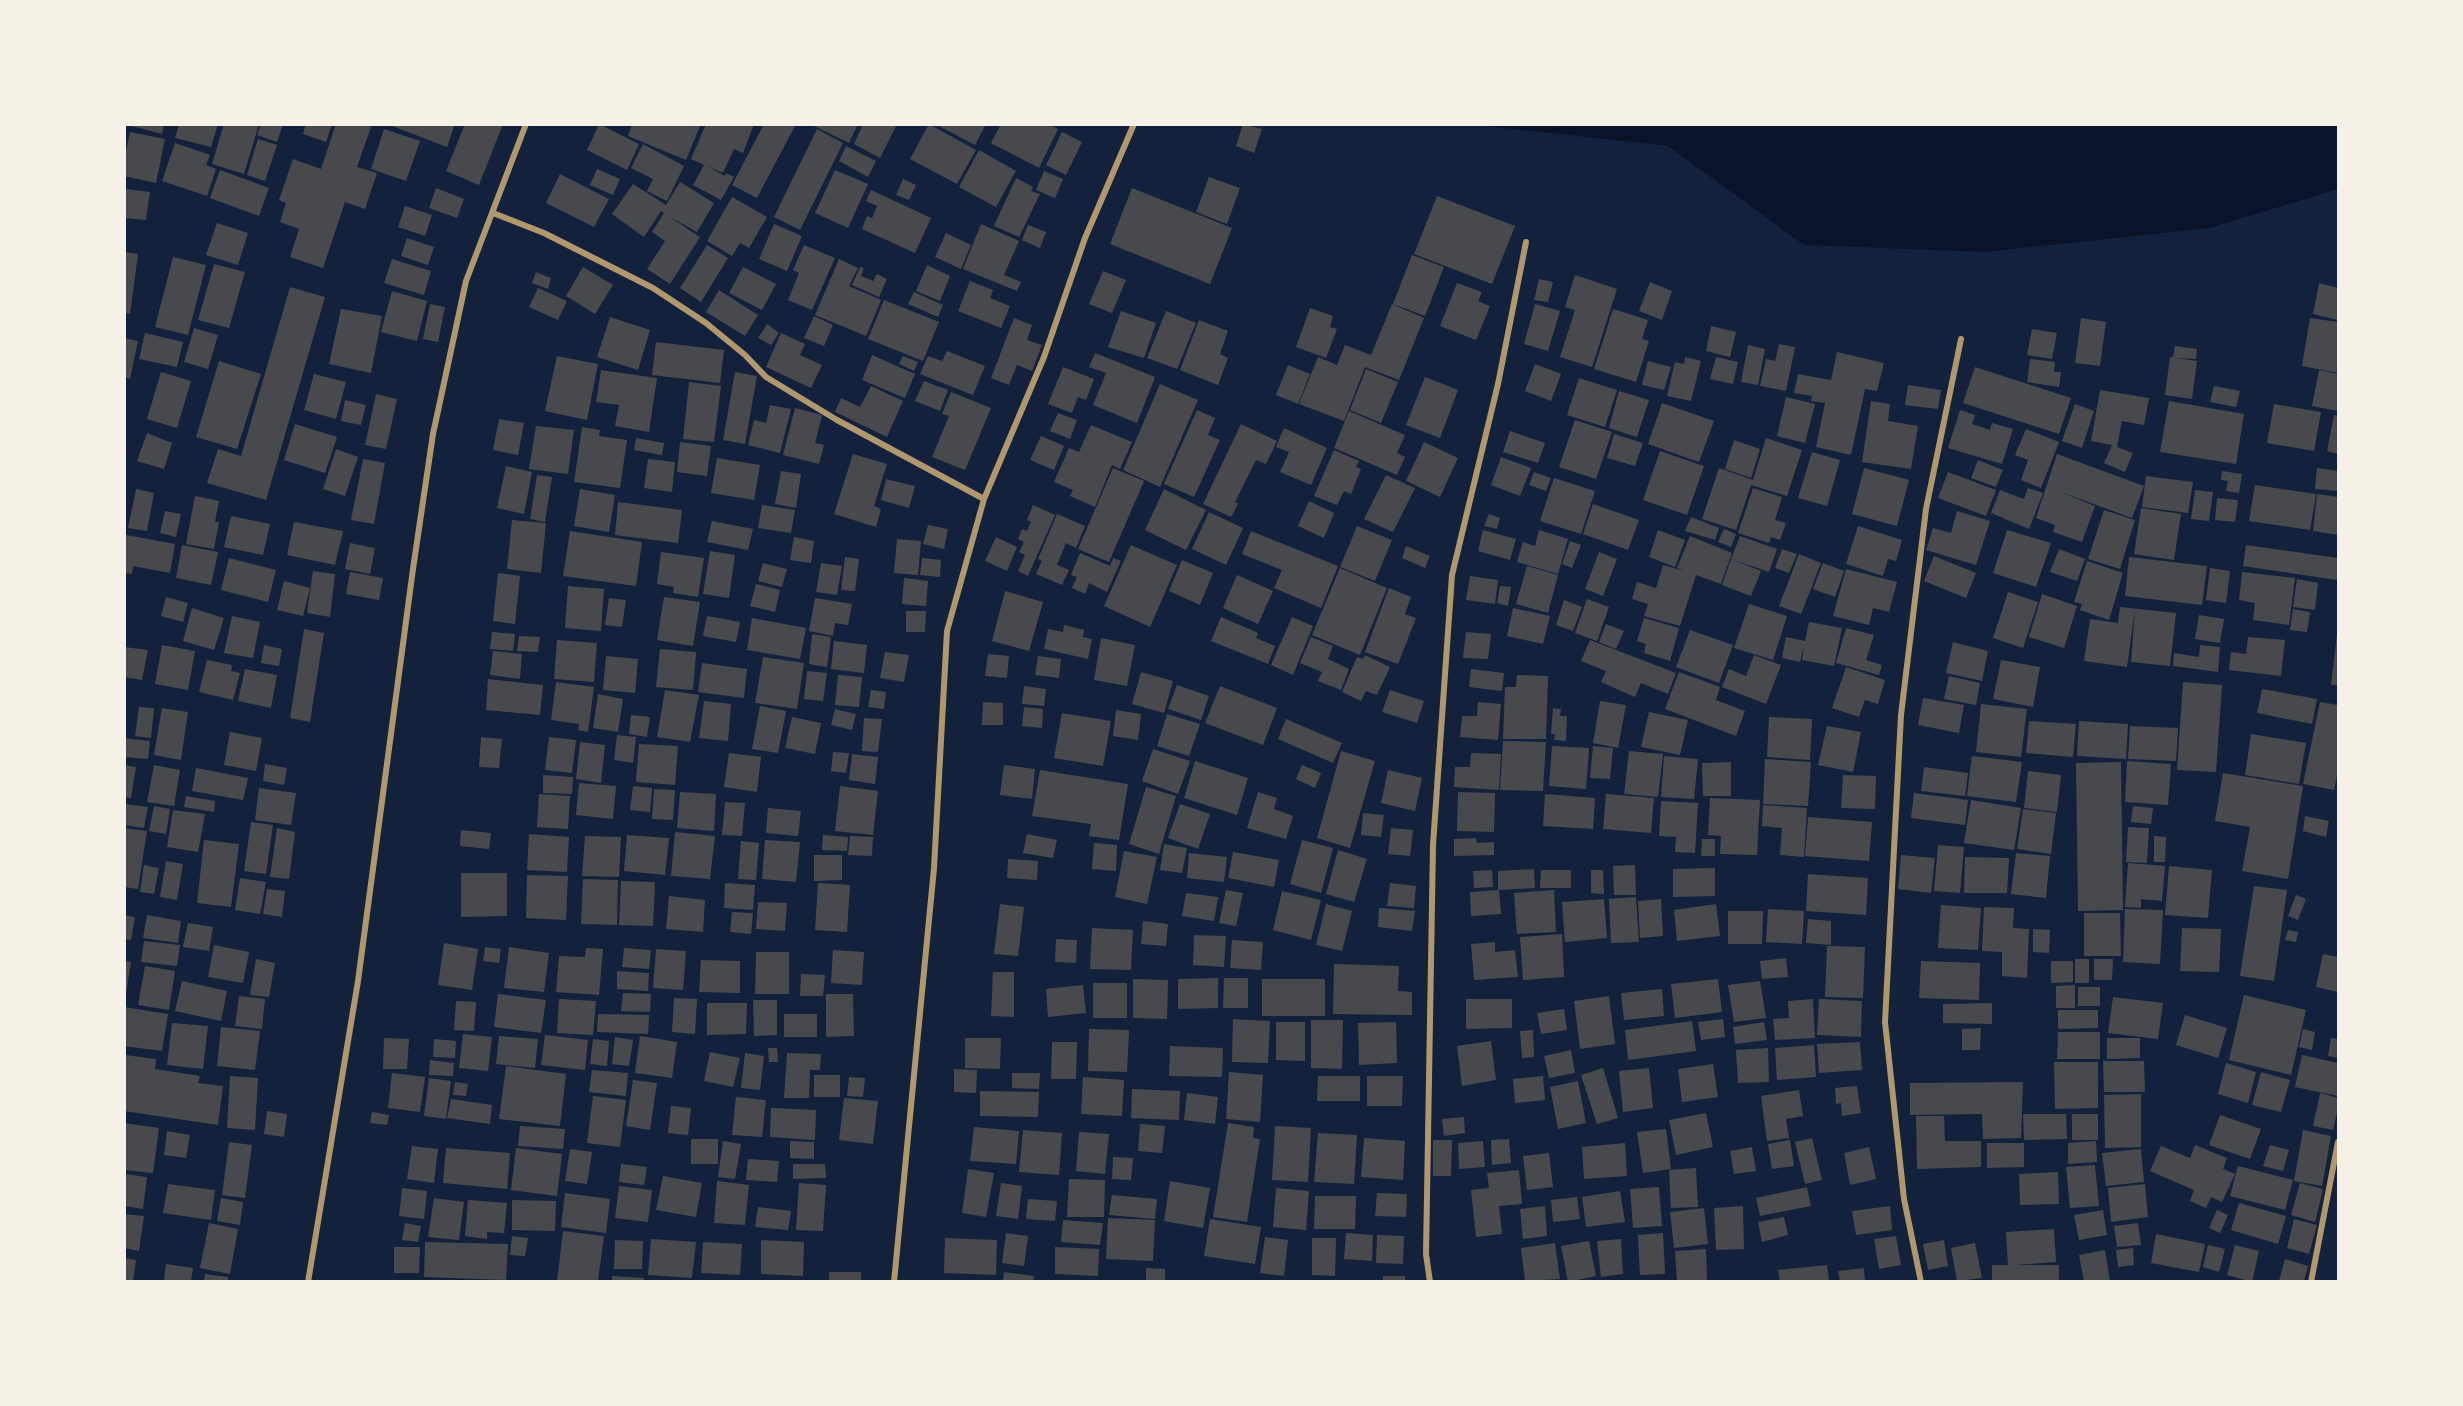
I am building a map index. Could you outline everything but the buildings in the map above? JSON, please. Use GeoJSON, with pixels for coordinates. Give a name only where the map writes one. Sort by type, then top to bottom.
{"type":"FeatureCollection","features":[{"type":"Feature","properties":{"kind":"street"},"geometry":{"type":"LineString","coordinates":[[308,1281],[358,981],[412,569],[433,434],[466,281],[526,124]]}},
{"type":"Feature","properties":{"kind":"street"},"geometry":{"type":"LineString","coordinates":[[894,1281],[934,868],[947,631],[984,500],[1044,357],[1085,238],[1134,124]]}},
{"type":"Feature","properties":{"kind":"street"},"geometry":{"type":"LineString","coordinates":[[493,213],[544,233],[653,288],[706,323],[745,355],[766,377],[837,420],[984,500]]}},
{"type":"Feature","properties":{"kind":"street"},"geometry":{"type":"LineString","coordinates":[[1430,1281],[1426,1254],[1433,845],[1452,575],[1498,384],[1526,242]]}},
{"type":"Feature","properties":{"kind":"street"},"geometry":{"type":"LineString","coordinates":[[1921,1281],[1904,1199],[1886,1010],[1901,715],[1926,509],[1961,339]]}},
{"type":"Feature","properties":{"kind":"street"},"geometry":{"type":"LineString","coordinates":[[2311,1281],[2338,1142]]}},
{"type":"Feature","properties":{"kind":"water"},"geometry":{"type":"Polygon","coordinates":[[[1477,125],[2338,125],[2338,189],[2210,228],[1985,252],[1804,245],[1668,146],[1477,125]]]}}]}
